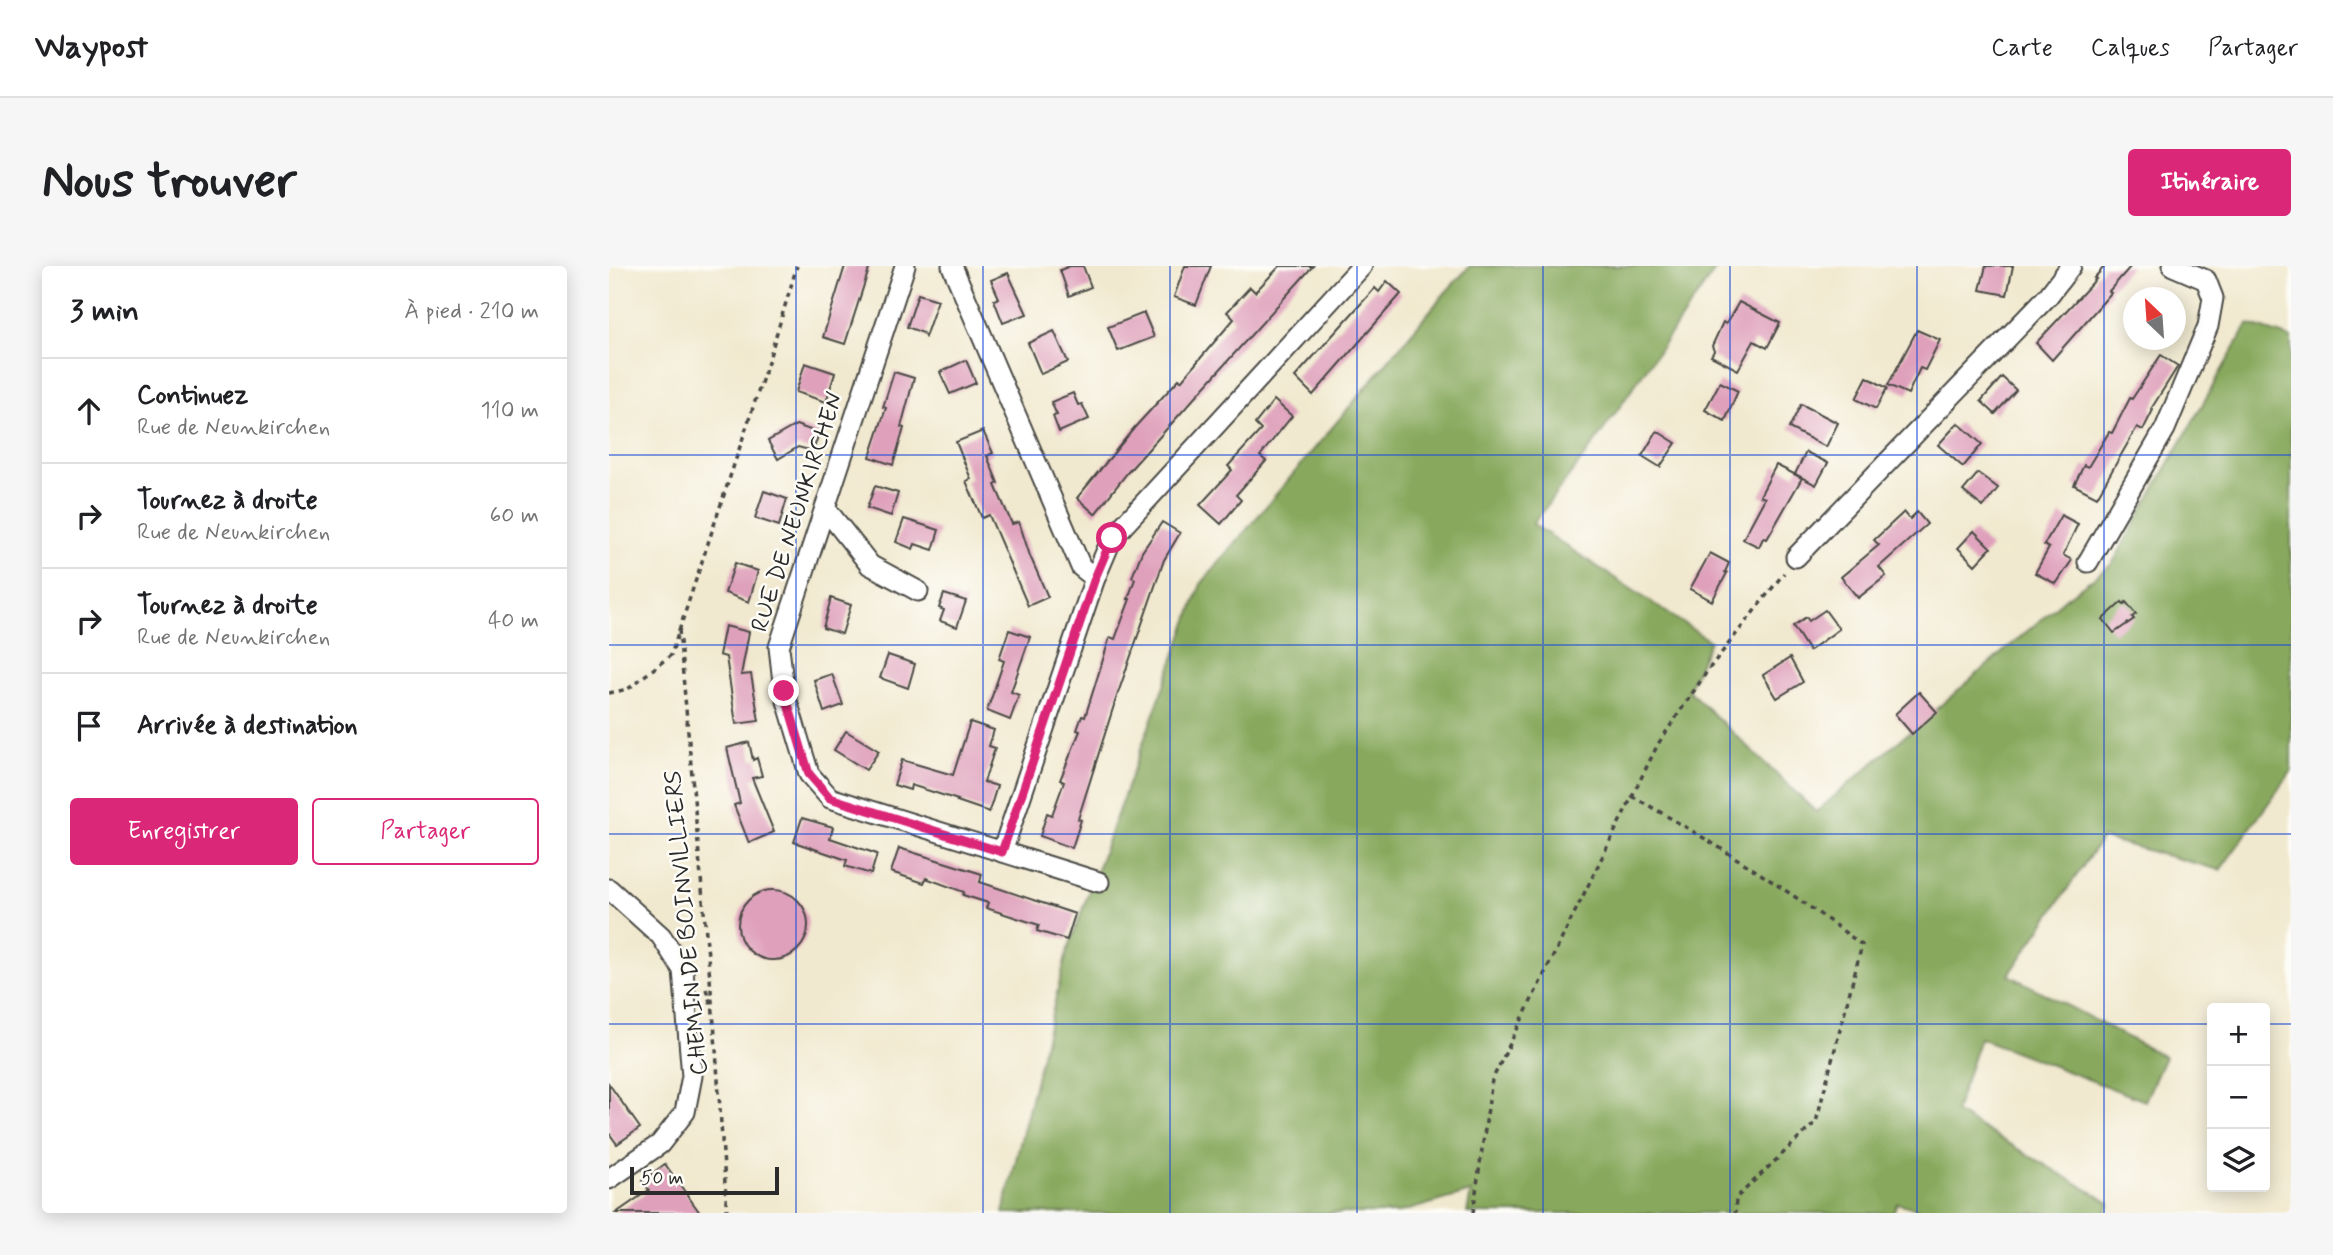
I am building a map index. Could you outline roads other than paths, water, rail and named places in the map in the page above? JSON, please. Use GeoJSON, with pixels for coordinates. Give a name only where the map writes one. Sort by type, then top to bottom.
{"type":"FeatureCollection","features":[{"type":"Feature","properties":{"kind":"street","name":"RUE DE NEUNKIRCHEN"},"geometry":{"type":"LineString","coordinates":[[905,266],[779,647],[784,691],[809,774],[830,798],[1099,882]]}},
{"type":"Feature","properties":{"kind":"street"},"geometry":{"type":"LineString","coordinates":[[952,266],[1081,567],[1095,578]]}},
{"type":"Feature","properties":{"kind":"street"},"geometry":{"type":"LineString","coordinates":[[1002,852],[1095,578],[1112,538],[1362,266]]}},
{"type":"Feature","properties":{"kind":"street"},"geometry":{"type":"LineString","coordinates":[[1796,557],[2048,296],[2071,266]]}},
{"type":"Feature","properties":{"kind":"street"},"geometry":{"type":"LineString","coordinates":[[2088,562],[2165,429],[2208,326],[2213,298],[2206,280],[2172,266]]}},
{"type":"Feature","properties":{"kind":"street"},"geometry":{"type":"LineString","coordinates":[[825,508],[870,565],[918,592]]}},
{"type":"Feature","properties":{"kind":"street"},"geometry":{"type":"LineString","coordinates":[[609,889],[661,936],[683,970],[692,1076],[685,1112],[660,1144],[609,1179]]}}]}
